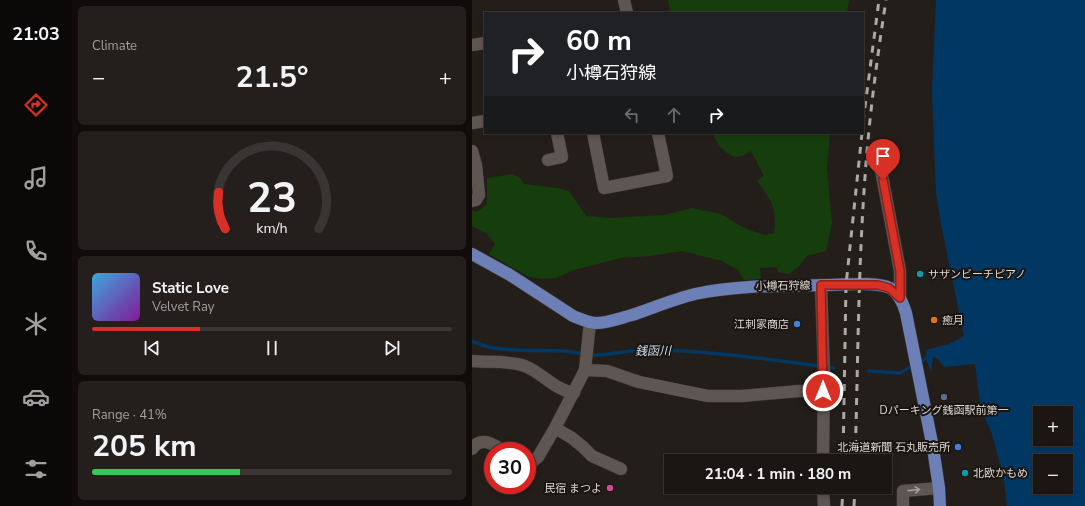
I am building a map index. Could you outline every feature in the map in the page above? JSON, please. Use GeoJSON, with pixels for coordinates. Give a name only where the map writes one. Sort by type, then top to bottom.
{"type":"FeatureCollection","features":[{"type":"Feature","properties":{"kind":"main road","name":"小樽石狩線"},"geometry":{"type":"LineString","coordinates":[[472,254],[510,275],[573,316],[590,322],[603,323],[686,297],[712,291],[746,287],[878,285],[889,288],[900,298]]}},
{"type":"Feature","properties":{"kind":"main road"},"geometry":{"type":"LineString","coordinates":[[900,298],[906,313],[934,448],[940,506]]}},
{"type":"Feature","properties":{"kind":"street"},"geometry":{"type":"LineString","coordinates":[[624,0],[627,12]]}},
{"type":"Feature","properties":{"kind":"street"},"geometry":{"type":"LineString","coordinates":[[472,45],[484,43]]}},
{"type":"Feature","properties":{"kind":"street"},"geometry":{"type":"LineString","coordinates":[[472,123],[484,121]]}},
{"type":"Feature","properties":{"kind":"street"},"geometry":{"type":"LineString","coordinates":[[548,160],[562,157],[557,134]]}},
{"type":"Feature","properties":{"kind":"street"},"geometry":{"type":"LineString","coordinates":[[593,134],[604,188],[667,176],[658,134]]}},
{"type":"Feature","properties":{"kind":"street"},"geometry":{"type":"LineString","coordinates":[[472,151],[476,165],[480,195],[476,200],[472,201]]}},
{"type":"Feature","properties":{"kind":"street"},"geometry":{"type":"LineString","coordinates":[[880,165],[900,271],[900,298]]}},
{"type":"Feature","properties":{"kind":"street"},"geometry":{"type":"LineString","coordinates":[[821,285],[824,372],[823,454]]}},
{"type":"Feature","properties":{"kind":"street"},"geometry":{"type":"LineString","coordinates":[[536,458],[555,428],[586,369],[590,322]]}},
{"type":"Feature","properties":{"kind":"street"},"geometry":{"type":"LineString","coordinates":[[472,361],[524,366],[562,389],[574,393]]}},
{"type":"Feature","properties":{"kind":"street"},"geometry":{"type":"LineString","coordinates":[[586,369],[607,371],[639,382],[708,396],[742,396],[799,391],[823,391]]}},
{"type":"Feature","properties":{"kind":"street"},"geometry":{"type":"LineString","coordinates":[[555,428],[572,438],[592,456],[621,469]]}},
{"type":"Feature","properties":{"kind":"street"},"geometry":{"type":"LineString","coordinates":[[472,449],[484,441],[489,442]]}},
{"type":"Feature","properties":{"kind":"street"},"geometry":{"type":"LineString","coordinates":[[903,506],[903,492],[939,488]]}},
{"type":"Feature","properties":{"kind":"street"},"geometry":{"type":"LineString","coordinates":[[824,494],[824,506]]}},
{"type":"Feature","properties":{"kind":"green space"},"geometry":{"type":"Polygon","coordinates":[[[668,0],[849,0],[847,12],[670,12],[668,0]]]}},
{"type":"Feature","properties":{"kind":"green space"},"geometry":{"type":"Polygon","coordinates":[[[713,134],[830,134],[827,167],[832,224],[826,251],[807,256],[798,267],[789,274],[778,272],[777,267],[760,268],[761,279],[744,280],[738,270],[722,261],[682,251],[650,256],[621,258],[574,270],[556,278],[541,279],[527,276],[489,254],[495,244],[486,233],[472,226],[472,211],[477,212],[487,204],[487,178],[513,174],[520,178],[524,184],[558,188],[569,191],[586,216],[612,218],[665,215],[692,208],[721,214],[739,225],[765,235],[774,233],[774,210],[770,200],[757,181],[764,176],[751,151],[741,156],[733,156],[725,151],[716,140],[713,134]]]}},
{"type":"Feature","properties":{"kind":"water"},"geometry":{"type":"Polygon","coordinates":[[[936,0],[1085,0],[1085,506],[1007,506],[1004,479],[992,434],[981,409],[975,364],[944,367],[938,359],[933,357],[931,371],[927,362],[926,350],[949,344],[964,336],[936,192],[932,92],[936,0]]]}},
{"type":"Feature","properties":{"kind":"waterway","name":"銭函川"},"geometry":{"type":"LineString","coordinates":[[472,341],[493,348],[566,351],[594,355],[641,350],[670,350],[740,356],[834,368]]}},
{"type":"Feature","properties":{"kind":"waterway","name":"銭函川"},"geometry":{"type":"LineString","coordinates":[[869,371],[900,373],[930,356]]}},
{"type":"Feature","properties":{"kind":"railway"},"geometry":{"type":"LineString","coordinates":[[864,114],[879,0]]}},
{"type":"Feature","properties":{"kind":"railway"},"geometry":{"type":"LineString","coordinates":[[855,454],[860,283],[865,177],[879,44],[886,0]]}},
{"type":"Feature","properties":{"kind":"railway"},"geometry":{"type":"LineString","coordinates":[[843,454],[846,285],[862,134]]}},
{"type":"Feature","properties":{"kind":"railway"},"geometry":{"type":"LineString","coordinates":[[842,506],[843,494]]}},
{"type":"Feature","properties":{"kind":"railway"},"geometry":{"type":"LineString","coordinates":[[854,506],[855,494]]}},
{"type":"Feature","properties":{"kind":"place","name":"サザンビーチピアノ"},"geometry":{"type":"Point","coordinates":[920,274]}},
{"type":"Feature","properties":{"kind":"place","name":"癒月"},"geometry":{"type":"Point","coordinates":[934,320]}},
{"type":"Feature","properties":{"kind":"place","name":"江刺家商店"},"geometry":{"type":"Point","coordinates":[797,324]}},
{"type":"Feature","properties":{"kind":"place","name":"Dパーキング銭函駅前第一"},"geometry":{"type":"Point","coordinates":[944,397]}},
{"type":"Feature","properties":{"kind":"place","name":"北海道新聞 石丸販売所"},"geometry":{"type":"Point","coordinates":[958,447]}},
{"type":"Feature","properties":{"kind":"place","name":"北欧かもめ"},"geometry":{"type":"Point","coordinates":[965,473]}},
{"type":"Feature","properties":{"kind":"place","name":"民宿 まつよ"},"geometry":{"type":"Point","coordinates":[610,488]}},
{"type":"Feature","properties":{"kind":"route"},"geometry":{"type":"LineString","coordinates":[[823,391],[824,372],[821,285],[878,285],[889,288],[900,298],[900,271],[883,180]]}}]}
